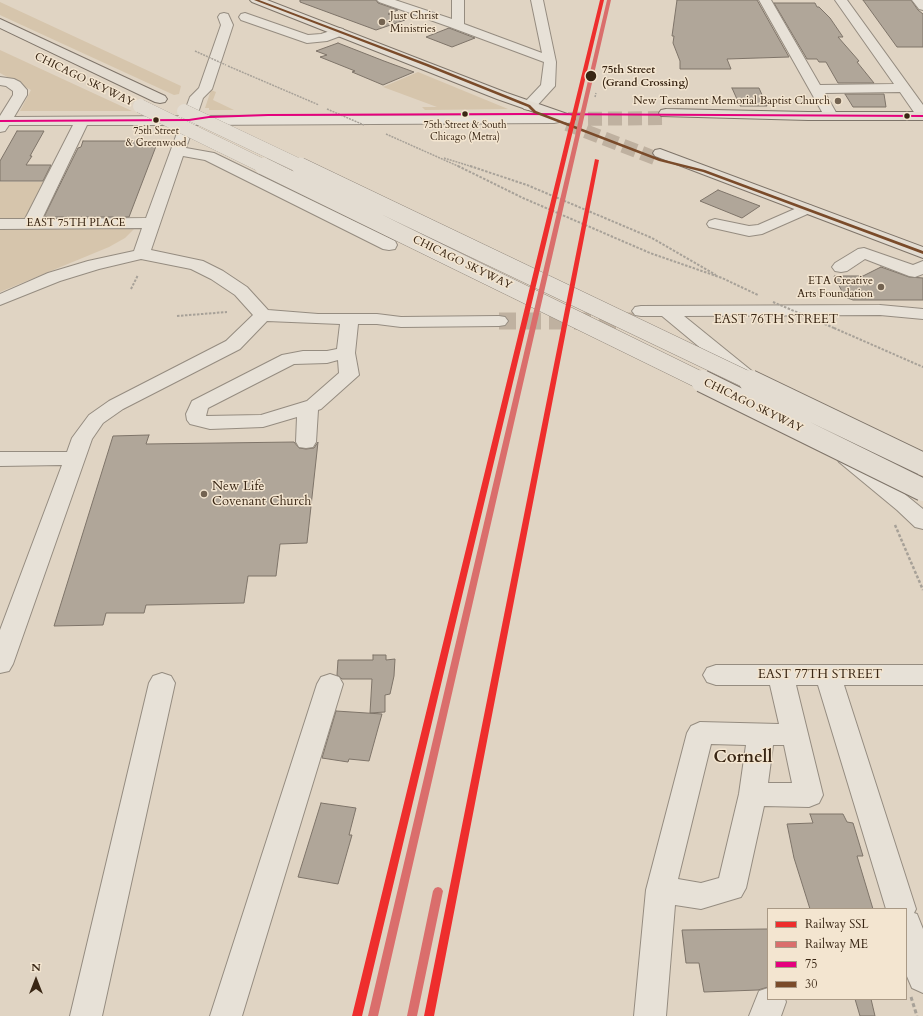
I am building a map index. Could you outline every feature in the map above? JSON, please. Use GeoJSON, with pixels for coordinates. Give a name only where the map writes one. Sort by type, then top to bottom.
{"type":"FeatureCollection","features":[{"type":"Feature","properties":{"kind":"main road"},"geometry":{"type":"LineString","coordinates":[[256,0],[534,110],[562,118]]}},
{"type":"Feature","properties":{"kind":"main road","name":"CHICAGO SKYWAY"},"geometry":{"type":"LineString","coordinates":[[0,23],[923,464]]}},
{"type":"Feature","properties":{"kind":"main road","name":"CHICAGO SKYWAY"},"geometry":{"type":"LineString","coordinates":[[133,103],[923,490]]}},
{"type":"Feature","properties":{"kind":"main road"},"geometry":{"type":"LineString","coordinates":[[666,116],[923,115]]}},
{"type":"Feature","properties":{"kind":"main road"},"geometry":{"type":"LineString","coordinates":[[660,157],[704,171],[923,253]]}},
{"type":"Feature","properties":{"kind":"street"},"geometry":{"type":"LineString","coordinates":[[383,0],[549,60]]}},
{"type":"Feature","properties":{"kind":"street"},"geometry":{"type":"LineString","coordinates":[[458,0],[458,26]]}},
{"type":"Feature","properties":{"kind":"street"},"geometry":{"type":"LineString","coordinates":[[189,120],[209,117],[534,110],[548,86],[550,74],[549,60],[537,0]]}},
{"type":"Feature","properties":{"kind":"street"},"geometry":{"type":"LineString","coordinates":[[765,0],[831,116]]}},
{"type":"Feature","properties":{"kind":"street"},"geometry":{"type":"LineString","coordinates":[[842,0],[923,115]]}},
{"type":"Feature","properties":{"kind":"street"},"geometry":{"type":"LineString","coordinates":[[918,0],[923,6]]}},
{"type":"Feature","properties":{"kind":"street"},"geometry":{"type":"LineString","coordinates":[[141,254],[197,97],[205,89],[227,25],[226,11],[216,25],[192,88],[197,97]]}},
{"type":"Feature","properties":{"kind":"street"},"geometry":{"type":"LineString","coordinates":[[245,17],[307,39],[323,38],[339,32]]}},
{"type":"Feature","properties":{"kind":"street"},"geometry":{"type":"LineString","coordinates":[[0,81],[9,82],[20,90],[20,95],[1,124]]}},
{"type":"Feature","properties":{"kind":"street"},"geometry":{"type":"LineString","coordinates":[[815,89],[904,88]]}},
{"type":"Feature","properties":{"kind":"street"},"geometry":{"type":"LineString","coordinates":[[79,127],[189,120],[562,118]]}},
{"type":"Feature","properties":{"kind":"street"},"geometry":{"type":"LineString","coordinates":[[1,124],[79,127],[152,134]]}},
{"type":"Feature","properties":{"kind":"street"},"geometry":{"type":"LineString","coordinates":[[31,224],[79,127]]}},
{"type":"Feature","properties":{"kind":"street"},"geometry":{"type":"LineString","coordinates":[[178,151],[209,156],[389,244]]}},
{"type":"Feature","properties":{"kind":"street"},"geometry":{"type":"LineString","coordinates":[[715,224],[749,231],[756,230],[762,229],[806,209]]}},
{"type":"Feature","properties":{"kind":"street","name":"EAST 75TH PLACE"},"geometry":{"type":"LineString","coordinates":[[0,224],[152,223]]}},
{"type":"Feature","properties":{"kind":"street"},"geometry":{"type":"LineString","coordinates":[[841,267],[864,253],[915,272],[923,266]]}},
{"type":"Feature","properties":{"kind":"street"},"geometry":{"type":"LineString","coordinates":[[0,300],[54,277],[94,265],[141,254],[173,259],[197,265],[217,275],[241,291],[263,315],[318,319],[377,319],[401,322],[501,316]]}},
{"type":"Feature","properties":{"kind":"street","name":"EAST 76TH STREET"},"geometry":{"type":"LineString","coordinates":[[640,316],[887,320],[918,314]]}},
{"type":"Feature","properties":{"kind":"street"},"geometry":{"type":"LineString","coordinates":[[0,664],[74,458],[82,438],[96,419],[116,405],[232,345],[263,315]]}},
{"type":"Feature","properties":{"kind":"street"},"geometry":{"type":"LineString","coordinates":[[673,316],[905,505],[923,522]]}},
{"type":"Feature","properties":{"kind":"street"},"geometry":{"type":"LineString","coordinates":[[346,353],[327,357],[303,356],[289,359],[199,406],[196,414],[198,420],[210,424],[263,421],[314,406],[349,375],[346,353],[350,319]]}},
{"type":"Feature","properties":{"kind":"street"},"geometry":{"type":"LineString","coordinates":[[306,442],[308,407]]}},
{"type":"Feature","properties":{"kind":"street"},"geometry":{"type":"LineString","coordinates":[[0,459],[74,458]]}},
{"type":"Feature","properties":{"kind":"street","name":"EAST 77TH STREET"},"geometry":{"type":"LineString","coordinates":[[716,675],[923,674]]}},
{"type":"Feature","properties":{"kind":"street"},"geometry":{"type":"LineString","coordinates":[[753,794],[809,795],[781,675]]}},
{"type":"Feature","properties":{"kind":"street"},"geometry":{"type":"LineString","coordinates":[[828,675],[901,908]]}},
{"type":"Feature","properties":{"kind":"street"},"geometry":{"type":"LineString","coordinates":[[86,1016],[162,683]]}},
{"type":"Feature","properties":{"kind":"street"},"geometry":{"type":"LineString","coordinates":[[226,1016],[330,684]]}},
{"type":"Feature","properties":{"kind":"street"},"geometry":{"type":"LineString","coordinates":[[650,1016],[661,890],[700,733],[795,735]]}},
{"type":"Feature","properties":{"kind":"street"},"geometry":{"type":"LineString","coordinates":[[661,890],[701,896],[731,888],[753,794],[761,734]]}},
{"type":"Feature","properties":{"kind":"street"},"geometry":{"type":"LineString","coordinates":[[907,927],[923,978]]}},
{"type":"Feature","properties":{"kind":"path"},"geometry":{"type":"LineString","coordinates":[[195,51],[320,105]]}},
{"type":"Feature","properties":{"kind":"path"},"geometry":{"type":"LineString","coordinates":[[595,97],[596,93]]}},
{"type":"Feature","properties":{"kind":"path"},"geometry":{"type":"LineString","coordinates":[[327,108],[364,125]]}},
{"type":"Feature","properties":{"kind":"path"},"geometry":{"type":"LineString","coordinates":[[385,134],[434,155],[523,198],[650,254],[722,278]]}},
{"type":"Feature","properties":{"kind":"path"},"geometry":{"type":"LineString","coordinates":[[434,155],[527,185],[652,238],[722,278],[760,296]]}},
{"type":"Feature","properties":{"kind":"path"},"geometry":{"type":"LineString","coordinates":[[131,289],[138,275]]}},
{"type":"Feature","properties":{"kind":"path"},"geometry":{"type":"LineString","coordinates":[[766,299],[923,367]]}},
{"type":"Feature","properties":{"kind":"path"},"geometry":{"type":"LineString","coordinates":[[177,316],[227,312]]}},
{"type":"Feature","properties":{"kind":"path"},"geometry":{"type":"LineString","coordinates":[[896,524],[923,590]]}},
{"type":"Feature","properties":{"kind":"shaded area"},"geometry":{"type":"Polygon","coordinates":[[[0,2],[181,86],[179,94],[174,95],[0,15],[0,2]]]}},
{"type":"Feature","properties":{"kind":"shaded area"},"geometry":{"type":"Polygon","coordinates":[[[0,50],[132,111],[20,111],[31,90],[0,73],[0,50]]]}},
{"type":"Feature","properties":{"kind":"shaded area"},"geometry":{"type":"Polygon","coordinates":[[[418,72],[508,109],[425,110],[422,107],[437,107],[383,87],[418,72]]]}},
{"type":"Feature","properties":{"kind":"shaded area"},"geometry":{"type":"Polygon","coordinates":[[[211,90],[216,92],[213,100],[234,110],[209,110],[209,108],[205,108],[211,90]]]}},
{"type":"Feature","properties":{"kind":"shaded area"},"geometry":{"type":"Polygon","coordinates":[[[0,182],[47,182],[28,219],[0,219],[0,182]]]}},
{"type":"Feature","properties":{"kind":"shaded area"},"geometry":{"type":"Polygon","coordinates":[[[0,228],[135,228],[125,238],[109,247],[0,292],[0,228]]]}},
{"type":"Feature","properties":{"kind":"building"},"geometry":{"type":"Polygon","coordinates":[[[300,0],[376,0],[378,3],[398,10],[388,14],[405,20],[376,30],[300,2],[300,0]]]}},
{"type":"Feature","properties":{"kind":"building"},"geometry":{"type":"Polygon","coordinates":[[[677,0],[757,0],[789,57],[727,59],[731,69],[680,69],[680,61],[673,43],[674,36],[672,36],[677,0]]]}},
{"type":"Feature","properties":{"kind":"building"},"geometry":{"type":"Polygon","coordinates":[[[863,0],[911,0],[923,14],[923,47],[897,47],[863,0]]]}},
{"type":"Feature","properties":{"kind":"building"},"geometry":{"type":"Polygon","coordinates":[[[774,3],[815,3],[817,7],[819,7],[830,18],[843,37],[838,37],[859,61],[857,62],[874,83],[838,83],[826,62],[819,62],[817,59],[807,59],[774,3]]]}},
{"type":"Feature","properties":{"kind":"building"},"geometry":{"type":"Polygon","coordinates":[[[449,28],[475,38],[452,47],[426,37],[449,28]]]}},
{"type":"Feature","properties":{"kind":"building"},"geometry":{"type":"Polygon","coordinates":[[[338,43],[414,72],[383,85],[352,72],[355,71],[320,57],[327,55],[316,51],[338,43]]]}},
{"type":"Feature","properties":{"kind":"building"},"geometry":{"type":"Polygon","coordinates":[[[732,88],[759,88],[767,106],[740,106],[732,88]]]}},
{"type":"Feature","properties":{"kind":"building"},"geometry":{"type":"Polygon","coordinates":[[[845,94],[884,94],[886,107],[853,107],[845,94]]]}},
{"type":"Feature","properties":{"kind":"building"},"geometry":{"type":"Polygon","coordinates":[[[17,131],[44,131],[26,165],[51,165],[43,181],[0,181],[0,161],[17,131]]]}},
{"type":"Feature","properties":{"kind":"building"},"geometry":{"type":"Polygon","coordinates":[[[83,141],[158,141],[129,217],[44,217],[78,148],[81,147],[83,141]]]}},
{"type":"Feature","properties":{"kind":"building"},"geometry":{"type":"Polygon","coordinates":[[[718,190],[760,206],[742,218],[700,201],[718,190]]]}},
{"type":"Feature","properties":{"kind":"building","name":"ETA Creative Arts Foundation"},"geometry":{"type":"Polygon","coordinates":[[[881,267],[909,277],[923,278],[923,300],[853,300],[845,297],[834,276],[863,276],[881,267]]]}},
{"type":"Feature","properties":{"kind":"building","name":"New Life Covenant Church"},"geometry":{"type":"Polygon","coordinates":[[[149,435],[146,444],[294,442],[299,448],[306,449],[314,448],[318,442],[307,543],[280,544],[276,576],[248,576],[244,603],[146,605],[144,613],[106,613],[103,625],[54,626],[113,436],[149,435]]]}},
{"type":"Feature","properties":{"kind":"building"},"geometry":{"type":"Polygon","coordinates":[[[373,655],[386,655],[386,660],[395,659],[394,676],[390,694],[385,695],[385,712],[370,713],[372,679],[342,679],[337,675],[338,660],[373,660],[373,655]]]}},
{"type":"Feature","properties":{"kind":"building"},"geometry":{"type":"Polygon","coordinates":[[[336,711],[382,714],[369,761],[349,759],[348,762],[322,758],[336,711]]]}},
{"type":"Feature","properties":{"kind":"building"},"geometry":{"type":"Polygon","coordinates":[[[321,803],[356,808],[349,835],[352,835],[338,884],[298,877],[321,803]]]}},
{"type":"Feature","properties":{"kind":"building"},"geometry":{"type":"Polygon","coordinates":[[[810,814],[843,814],[847,822],[853,823],[863,856],[857,856],[873,908],[810,908],[794,858],[787,824],[813,823],[810,814]]]}},
{"type":"Feature","properties":{"kind":"building"},"geometry":{"type":"Polygon","coordinates":[[[767,929],[767,987],[758,990],[704,992],[699,963],[686,963],[682,930],[767,929]]]}},
{"type":"Feature","properties":{"kind":"building"},"geometry":{"type":"Polygon","coordinates":[[[855,1000],[871,1000],[875,1016],[860,1016],[855,1000]]]}},
{"type":"Feature","properties":{"kind":"tunnel"},"geometry":{"type":"LineString","coordinates":[[568,119],[665,118]]}},
{"type":"Feature","properties":{"kind":"tunnel"},"geometry":{"type":"LineString","coordinates":[[567,124],[660,160]]}},
{"type":"Feature","properties":{"kind":"tunnel"},"geometry":{"type":"LineString","coordinates":[[499,321],[634,321]]}},
{"type":"Feature","properties":{"kind":"rail line","name":"SSL"},"geometry":{"type":"LineString","coordinates":[[357,1016],[602,0]]}},
{"type":"Feature","properties":{"kind":"rail line","name":"ME"},"geometry":{"type":"LineString","coordinates":[[373,1016],[609,0]]}},
{"type":"Feature","properties":{"kind":"rail line","name":"SSL"},"geometry":{"type":"LineString","coordinates":[[429,1016],[597,160]]}},
{"type":"Feature","properties":{"kind":"rail line","name":"ME"},"geometry":{"type":"LineString","coordinates":[[412,1016],[438,891]]}},
{"type":"Feature","properties":{"kind":"transit line","name":"30"},"geometry":{"type":"LineString","coordinates":[[256,0],[427,65],[529,106],[535,112],[660,160],[704,171],[923,253]]}},
{"type":"Feature","properties":{"kind":"transit line","name":"75"},"geometry":{"type":"LineString","coordinates":[[0,121],[189,120],[209,117],[268,115],[522,114],[923,116]]}},
{"type":"Feature","properties":{"kind":"place","name":"Just Christ Ministries"},"geometry":{"type":"Point","coordinates":[382,22]}},
{"type":"Feature","properties":{"kind":"place","name":"75th Street (Grand Crossing)"},"geometry":{"type":"Point","coordinates":[591,76]}},
{"type":"Feature","properties":{"kind":"place","name":"New Testament Memorial Baptist Church"},"geometry":{"type":"Point","coordinates":[838,101]}},
{"type":"Feature","properties":{"kind":"place","name":"75th Street & South Chicago (Metra)"},"geometry":{"type":"Point","coordinates":[465,114]}},
{"type":"Feature","properties":{"kind":"place","name":"75th Street & Greenwood"},"geometry":{"type":"Point","coordinates":[156,120]}},
{"type":"Feature","properties":{"kind":"place","name":"ETA Creative Arts Foundation"},"geometry":{"type":"Point","coordinates":[881,287]}},
{"type":"Feature","properties":{"kind":"place","name":"New Life Covenant Church"},"geometry":{"type":"Point","coordinates":[204,494]}},
{"type":"Feature","properties":{"kind":"district","name":"Cornell"},"geometry":{"type":"Point","coordinates":[743,758]}}]}
